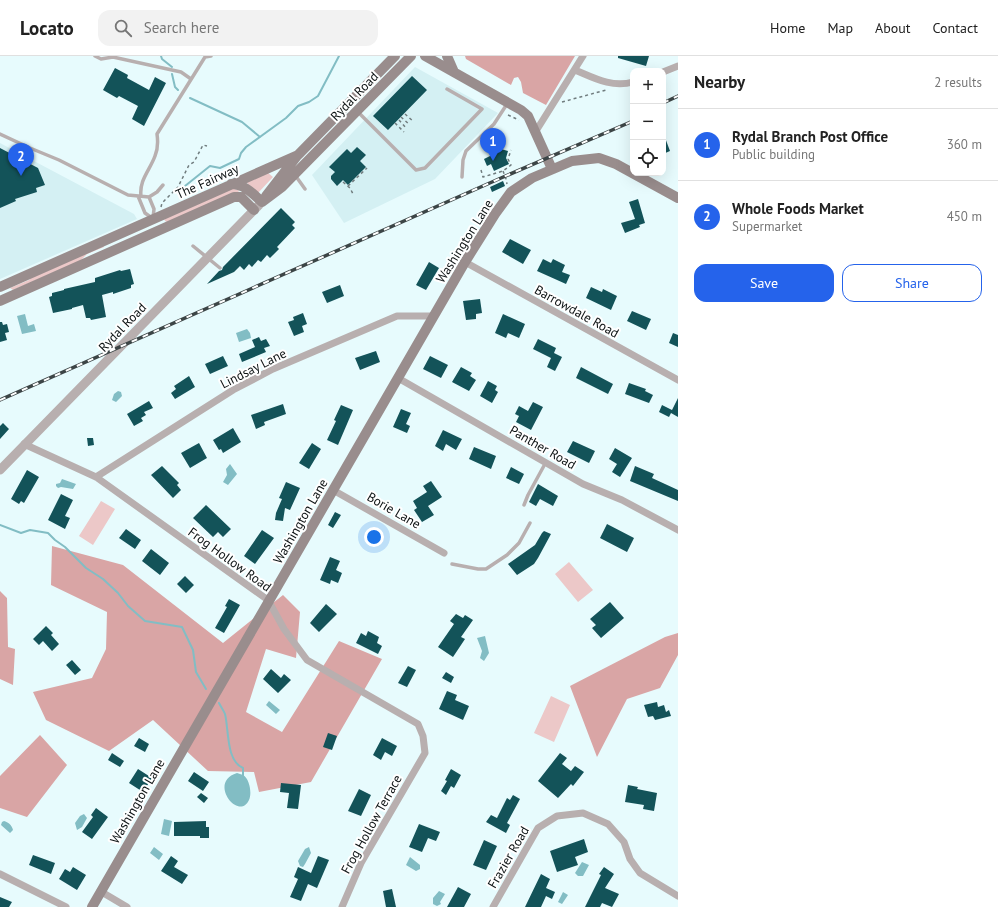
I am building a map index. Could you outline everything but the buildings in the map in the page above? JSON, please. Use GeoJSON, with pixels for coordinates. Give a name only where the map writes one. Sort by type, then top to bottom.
{"type":"FeatureCollection","features":[{"type":"Feature","properties":{"kind":"main road","name":"The Fairway"},"geometry":{"type":"LineString","coordinates":[[0,287],[298,155],[395,56]]}},
{"type":"Feature","properties":{"kind":"main road","name":"Rydal Road"},"geometry":{"type":"LineString","coordinates":[[291,171],[357,111],[411,56]]}},
{"type":"Feature","properties":{"kind":"main road"},"geometry":{"type":"LineString","coordinates":[[425,56],[528,116],[552,169]]}},
{"type":"Feature","properties":{"kind":"main road"},"geometry":{"type":"LineString","coordinates":[[447,56],[454,72]]}},
{"type":"Feature","properties":{"kind":"main road","name":"Rydal Road"},"geometry":{"type":"LineString","coordinates":[[258,206],[282,187],[298,155]]}},
{"type":"Feature","properties":{"kind":"main road","name":"Washington Lane"},"geometry":{"type":"LineString","coordinates":[[92,907],[268,600],[465,262],[495,214],[511,192],[532,178],[572,161],[599,158],[616,164],[678,198]]}},
{"type":"Feature","properties":{"kind":"main road"},"geometry":{"type":"LineString","coordinates":[[231,184],[242,186],[249,190],[258,206]]}},
{"type":"Feature","properties":{"kind":"main road","name":"The Fairway"},"geometry":{"type":"LineString","coordinates":[[0,301],[234,197],[241,197],[258,206]]}},
{"type":"Feature","properties":{"kind":"main road"},"geometry":{"type":"LineString","coordinates":[[153,219],[158,231]]}},
{"type":"Feature","properties":{"kind":"street"},"geometry":{"type":"LineString","coordinates":[[536,131],[583,56]]}},
{"type":"Feature","properties":{"kind":"street"},"geometry":{"type":"LineString","coordinates":[[666,71],[678,66]]}},
{"type":"Feature","properties":{"kind":"street"},"geometry":{"type":"LineString","coordinates":[[575,70],[602,82],[626,84],[630,83]]}},
{"type":"Feature","properties":{"kind":"street","name":"Rydal Road"},"geometry":{"type":"LineString","coordinates":[[0,470],[258,206]]}},
{"type":"Feature","properties":{"kind":"street","name":"Barrowdale Road"},"geometry":{"type":"LineString","coordinates":[[465,262],[678,380]]}},
{"type":"Feature","properties":{"kind":"street","name":"Lindsay Lane"},"geometry":{"type":"LineString","coordinates":[[96,477],[233,390],[273,369],[397,316],[434,316]]}},
{"type":"Feature","properties":{"kind":"street","name":"Panther Road"},"geometry":{"type":"LineString","coordinates":[[398,378],[583,484],[622,500],[678,530]]}},
{"type":"Feature","properties":{"kind":"street","name":"Frog Hollow Road"},"geometry":{"type":"LineString","coordinates":[[24,444],[96,477],[268,600],[284,629],[307,660],[418,724],[423,736],[424,753]]}},
{"type":"Feature","properties":{"kind":"street","name":"Borie Lane"},"geometry":{"type":"LineString","coordinates":[[333,490],[444,552]]}},
{"type":"Feature","properties":{"kind":"street","name":"Frog Hollow Terrace"},"geometry":{"type":"LineString","coordinates":[[342,907],[361,863],[424,753]]}},
{"type":"Feature","properties":{"kind":"street","name":"Frazier Road"},"geometry":{"type":"LineString","coordinates":[[493,907],[538,828],[557,816],[583,813],[608,824],[624,842],[630,859],[640,873],[678,896]]}},
{"type":"Feature","properties":{"kind":"street"},"geometry":{"type":"LineString","coordinates":[[0,874],[66,907]]}},
{"type":"Feature","properties":{"kind":"street"},"geometry":{"type":"LineString","coordinates":[[100,891],[127,907]]}},
{"type":"Feature","properties":{"kind":"lane"},"geometry":{"type":"LineString","coordinates":[[95,56],[101,59],[113,57],[181,72],[191,79]]}},
{"type":"Feature","properties":{"kind":"lane"},"geometry":{"type":"LineString","coordinates":[[153,219],[145,213],[140,196],[140,189],[144,176],[156,155],[158,143],[157,134],[205,57],[211,56]]}},
{"type":"Feature","properties":{"kind":"lane"},"geometry":{"type":"LineString","coordinates":[[357,111],[416,170],[425,168],[482,109],[446,89]]}},
{"type":"Feature","properties":{"kind":"lane"},"geometry":{"type":"LineString","coordinates":[[462,177],[463,160],[466,151],[494,124],[507,103]]}},
{"type":"Feature","properties":{"kind":"lane"},"geometry":{"type":"LineString","coordinates":[[0,134],[59,160],[128,195],[149,197],[163,186]]}},
{"type":"Feature","properties":{"kind":"lane"},"geometry":{"type":"LineString","coordinates":[[291,171],[305,189]]}},
{"type":"Feature","properties":{"kind":"lane"},"geometry":{"type":"LineString","coordinates":[[149,197],[154,209],[153,219]]}},
{"type":"Feature","properties":{"kind":"lane"},"geometry":{"type":"LineString","coordinates":[[193,246],[220,268]]}},
{"type":"Feature","properties":{"kind":"lane"},"geometry":{"type":"LineString","coordinates":[[524,505],[546,462]]}},
{"type":"Feature","properties":{"kind":"lane"},"geometry":{"type":"LineString","coordinates":[[452,564],[486,569],[507,555],[519,543],[530,523]]}},
{"type":"Feature","properties":{"kind":"path"},"geometry":{"type":"LineString","coordinates":[[560,103],[605,90],[612,90]]}},
{"type":"Feature","properties":{"kind":"path"},"geometry":{"type":"LineString","coordinates":[[405,114],[414,122]]}},
{"type":"Feature","properties":{"kind":"path"},"geometry":{"type":"LineString","coordinates":[[508,115],[521,120]]}},
{"type":"Feature","properties":{"kind":"path"},"geometry":{"type":"LineString","coordinates":[[401,117],[410,125]]}},
{"type":"Feature","properties":{"kind":"path"},"geometry":{"type":"LineString","coordinates":[[399,120],[407,128]]}},
{"type":"Feature","properties":{"kind":"path"},"geometry":{"type":"LineString","coordinates":[[395,123],[404,132]]}},
{"type":"Feature","properties":{"kind":"path"},"geometry":{"type":"LineString","coordinates":[[160,209],[162,203],[178,187],[189,165],[194,162],[203,145],[207,146]]}},
{"type":"Feature","properties":{"kind":"path"},"geometry":{"type":"LineString","coordinates":[[480,170],[484,177],[503,171],[511,165],[508,158],[511,150]]}},
{"type":"Feature","properties":{"kind":"path"},"geometry":{"type":"LineString","coordinates":[[348,186],[367,168]]}},
{"type":"Feature","properties":{"kind":"path"},"geometry":{"type":"LineString","coordinates":[[503,171],[506,182]]}},
{"type":"Feature","properties":{"kind":"path"},"geometry":{"type":"LineString","coordinates":[[343,182],[348,186],[353,194]]}},
{"type":"Feature","properties":{"kind":"shaded area"},"geometry":{"type":"Polygon","coordinates":[[[465,56],[575,56],[546,105],[523,93],[521,82],[518,77],[514,78],[511,85],[466,59],[465,56]]]}},
{"type":"Feature","properties":{"kind":"shaded area"},"geometry":{"type":"Polygon","coordinates":[[[415,67],[498,113],[435,179],[344,223],[312,175],[415,67]]]}},
{"type":"Feature","properties":{"kind":"shaded area"},"geometry":{"type":"Polygon","coordinates":[[[0,143],[134,214],[137,219],[0,279],[0,143]]]}},
{"type":"Feature","properties":{"kind":"shaded area"},"geometry":{"type":"Polygon","coordinates":[[[267,172],[273,177],[258,193],[246,182],[267,172]]]}},
{"type":"Feature","properties":{"kind":"shaded area"},"geometry":{"type":"Polygon","coordinates":[[[232,188],[240,191],[167,222],[165,221],[164,218],[232,188]]]}},
{"type":"Feature","properties":{"kind":"shaded area"},"geometry":{"type":"Polygon","coordinates":[[[103,244],[104,247],[87,254],[80,261],[13,290],[10,288],[29,280],[35,274],[103,244]]]}},
{"type":"Feature","properties":{"kind":"shaded area"},"geometry":{"type":"Polygon","coordinates":[[[101,501],[115,509],[93,545],[79,536],[101,501]]]}},
{"type":"Feature","properties":{"kind":"shaded area"},"geometry":{"type":"Polygon","coordinates":[[[52,546],[123,565],[223,643],[283,595],[300,612],[296,658],[266,649],[246,712],[282,732],[339,641],[382,659],[311,782],[259,792],[254,772],[208,771],[153,720],[109,751],[46,720],[33,692],[92,678],[106,649],[107,612],[51,585],[52,546]]]}},
{"type":"Feature","properties":{"kind":"shaded area"},"geometry":{"type":"Polygon","coordinates":[[[569,562],[593,590],[578,602],[555,574],[569,562]]]}},
{"type":"Feature","properties":{"kind":"shaded area"},"geometry":{"type":"Polygon","coordinates":[[[0,591],[7,598],[8,647],[15,649],[13,685],[0,679],[0,591]]]}},
{"type":"Feature","properties":{"kind":"shaded area"},"geometry":{"type":"Polygon","coordinates":[[[678,633],[678,655],[660,688],[627,699],[597,757],[570,686],[665,637],[678,633]]]}},
{"type":"Feature","properties":{"kind":"shaded area"},"geometry":{"type":"Polygon","coordinates":[[[551,696],[570,705],[554,742],[534,733],[551,696]]]}},
{"type":"Feature","properties":{"kind":"shaded area"},"geometry":{"type":"Polygon","coordinates":[[[40,735],[67,765],[27,817],[0,808],[0,776],[40,735]]]}},
{"type":"Feature","properties":{"kind":"water"},"geometry":{"type":"Polygon","coordinates":[[[25,314],[28,326],[34,324],[36,331],[22,334],[17,316],[25,314]]]}},
{"type":"Feature","properties":{"kind":"water"},"geometry":{"type":"Polygon","coordinates":[[[247,329],[251,338],[239,342],[236,333],[247,329]]]}},
{"type":"Feature","properties":{"kind":"water"},"geometry":{"type":"Polygon","coordinates":[[[118,391],[121,392],[122,396],[116,402],[112,400],[114,394],[118,391]]]}},
{"type":"Feature","properties":{"kind":"water"},"geometry":{"type":"Polygon","coordinates":[[[230,464],[237,474],[228,485],[223,482],[227,475],[226,469],[230,464]]]}},
{"type":"Feature","properties":{"kind":"water"},"geometry":{"type":"Polygon","coordinates":[[[62,479],[76,484],[73,489],[58,488],[56,484],[60,483],[62,479]]]}},
{"type":"Feature","properties":{"kind":"water"},"geometry":{"type":"Polygon","coordinates":[[[485,636],[489,653],[484,661],[480,658],[482,651],[477,638],[485,636]]]}},
{"type":"Feature","properties":{"kind":"water"},"geometry":{"type":"Polygon","coordinates":[[[269,701],[280,710],[276,714],[266,705],[269,701]]]}},
{"type":"Feature","properties":{"kind":"water"},"geometry":{"type":"Polygon","coordinates":[[[237,773],[243,775],[249,783],[250,797],[244,806],[239,806],[233,803],[228,798],[225,791],[225,784],[228,778],[237,773]]]}},
{"type":"Feature","properties":{"kind":"water"},"geometry":{"type":"Polygon","coordinates":[[[84,814],[87,818],[82,827],[77,830],[75,823],[80,816],[84,814]]]}},
{"type":"Feature","properties":{"kind":"water"},"geometry":{"type":"Polygon","coordinates":[[[164,819],[172,821],[169,836],[161,834],[164,819]]]}},
{"type":"Feature","properties":{"kind":"water"},"geometry":{"type":"Polygon","coordinates":[[[4,821],[12,827],[13,830],[10,833],[1,825],[4,821]]]}},
{"type":"Feature","properties":{"kind":"water"},"geometry":{"type":"Polygon","coordinates":[[[154,847],[163,854],[159,860],[150,853],[154,847]]]}},
{"type":"Feature","properties":{"kind":"water"},"geometry":{"type":"Polygon","coordinates":[[[309,847],[311,853],[303,867],[300,866],[298,861],[305,849],[309,847]]]}},
{"type":"Feature","properties":{"kind":"water"},"geometry":{"type":"Polygon","coordinates":[[[410,857],[420,865],[420,869],[416,871],[406,865],[410,857]]]}},
{"type":"Feature","properties":{"kind":"water"},"geometry":{"type":"Polygon","coordinates":[[[582,862],[589,865],[583,876],[578,876],[575,873],[582,862]]]}},
{"type":"Feature","properties":{"kind":"water"},"geometry":{"type":"Polygon","coordinates":[[[439,891],[445,894],[440,902],[441,904],[437,906],[433,904],[433,898],[439,891]]]}},
{"type":"Feature","properties":{"kind":"water"},"geometry":{"type":"Polygon","coordinates":[[[563,892],[568,895],[562,904],[558,902],[563,892]]]}},
{"type":"Feature","properties":{"kind":"waterway"},"geometry":{"type":"LineString","coordinates":[[161,56],[162,59],[172,67]]}},
{"type":"Feature","properties":{"kind":"waterway"},"geometry":{"type":"LineString","coordinates":[[185,186],[210,166],[220,168],[239,159],[241,153],[246,147],[286,118],[298,106],[309,102],[318,96],[339,56]]}},
{"type":"Feature","properties":{"kind":"waterway"},"geometry":{"type":"LineString","coordinates":[[172,74],[175,87],[178,90]]}},
{"type":"Feature","properties":{"kind":"waterway"},"geometry":{"type":"LineString","coordinates":[[190,98],[242,122],[260,137]]}},
{"type":"Feature","properties":{"kind":"waterway"},"geometry":{"type":"LineString","coordinates":[[0,525],[21,533],[30,530],[48,533],[65,547],[86,568],[103,579],[118,593],[128,606],[145,621],[182,627],[193,650],[196,672],[206,689]]}},
{"type":"Feature","properties":{"kind":"waterway"},"geometry":{"type":"LineString","coordinates":[[219,703],[225,714],[231,752],[234,759],[243,768],[243,777]]}},
{"type":"Feature","properties":{"kind":"railway"},"geometry":{"type":"LineString","coordinates":[[666,102],[678,96]]}},
{"type":"Feature","properties":{"kind":"railway"},"geometry":{"type":"LineString","coordinates":[[0,400],[630,122]]}},
{"type":"Feature","properties":{"kind":"place","name":"Rydal Branch Post Office"},"geometry":{"type":"Point","coordinates":[493,161]}},
{"type":"Feature","properties":{"kind":"place","name":"Whole Foods Market"},"geometry":{"type":"Point","coordinates":[21,176]}}]}
